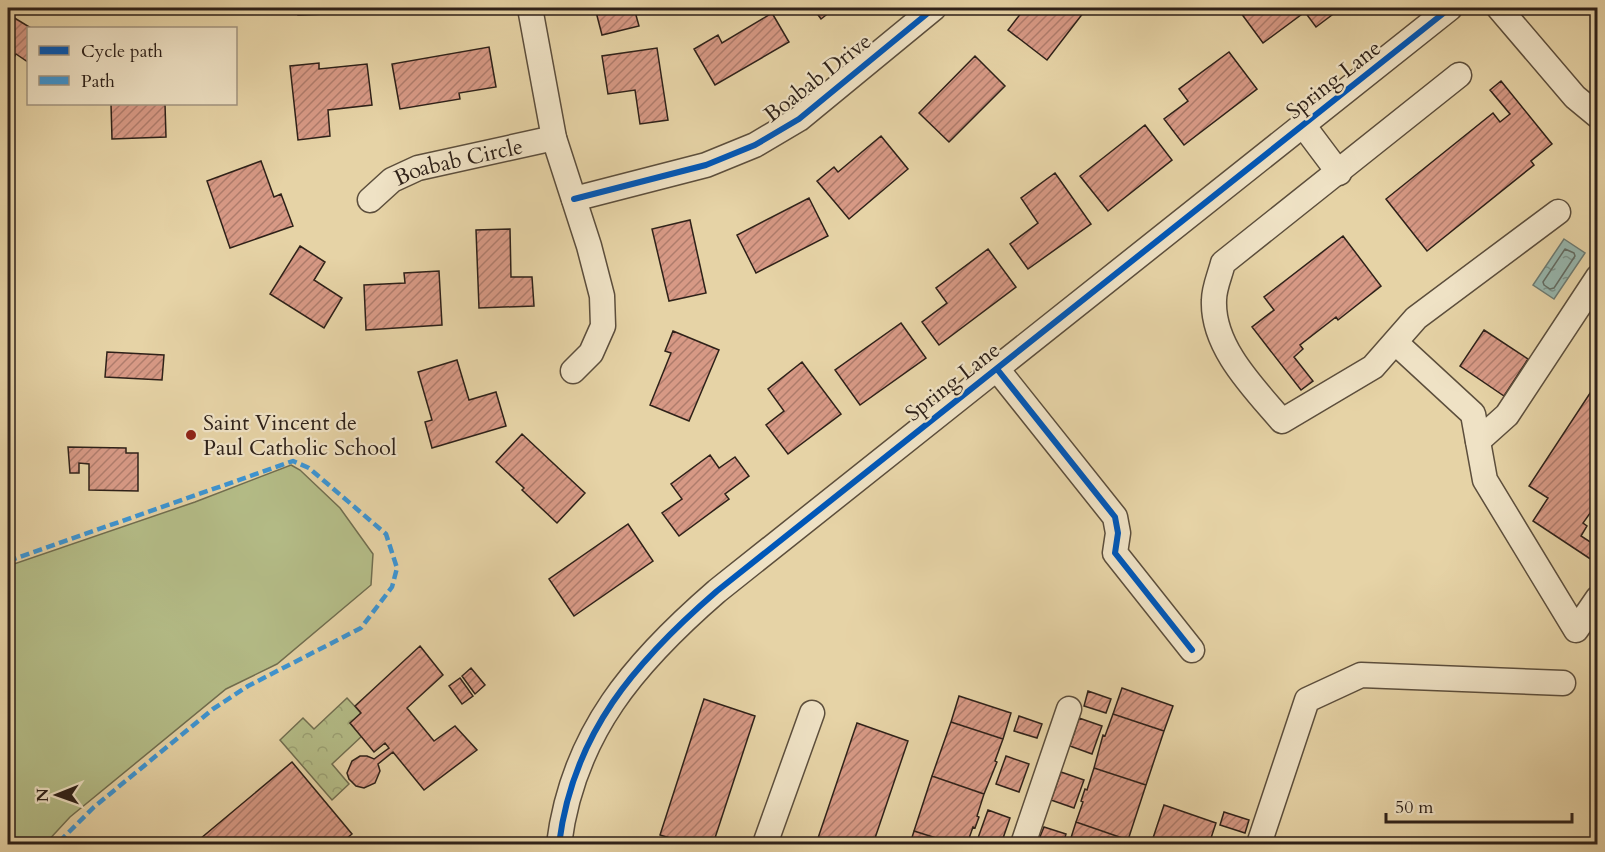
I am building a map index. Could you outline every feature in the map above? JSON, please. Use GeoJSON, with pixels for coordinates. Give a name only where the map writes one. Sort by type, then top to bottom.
{"type":"FeatureCollection","features":[{"type":"Feature","properties":{"kind":"street"},"geometry":{"type":"LineString","coordinates":[[530,8],[554,138],[589,246],[602,296],[603,326],[591,353],[573,371]]}},
{"type":"Feature","properties":{"kind":"street","name":"Boabab Drive"},"geometry":{"type":"LineString","coordinates":[[574,200],[706,165],[755,146],[799,119],[934,8]]}},
{"type":"Feature","properties":{"kind":"street","name":"Spring Lane"},"geometry":{"type":"LineString","coordinates":[[559,844],[569,790],[584,750],[614,698],[646,657],[717,591],[1450,8]]}},
{"type":"Feature","properties":{"kind":"street"},"geometry":{"type":"LineString","coordinates":[[1499,8],[1575,97],[1598,116]]}},
{"type":"Feature","properties":{"kind":"street"},"geometry":{"type":"LineString","coordinates":[[1459,75],[1339,173],[1223,263],[1214,299],[1215,318],[1219,332],[1235,365],[1282,421],[1373,367],[1416,318],[1558,212]]}},
{"type":"Feature","properties":{"kind":"street"},"geometry":{"type":"LineString","coordinates":[[1303,125],[1339,173]]}},
{"type":"Feature","properties":{"kind":"street","name":"Boabab Circle"},"geometry":{"type":"LineString","coordinates":[[370,200],[392,180],[418,168],[554,138]]}},
{"type":"Feature","properties":{"kind":"street"},"geometry":{"type":"LineString","coordinates":[[1478,441],[1507,415],[1598,277]]}},
{"type":"Feature","properties":{"kind":"street"},"geometry":{"type":"LineString","coordinates":[[1396,343],[1473,414],[1485,480],[1576,630],[1598,598]]}},
{"type":"Feature","properties":{"kind":"street"},"geometry":{"type":"LineString","coordinates":[[997,369],[1115,517],[1118,533],[1115,553],[1192,650]]}},
{"type":"Feature","properties":{"kind":"street"},"geometry":{"type":"LineString","coordinates":[[1259,844],[1307,700],[1361,675],[1563,683]]}},
{"type":"Feature","properties":{"kind":"street"},"geometry":{"type":"LineString","coordinates":[[1023,844],[1069,709]]}},
{"type":"Feature","properties":{"kind":"street"},"geometry":{"type":"LineString","coordinates":[[765,844],[812,712]]}},
{"type":"Feature","properties":{"kind":"green space"},"geometry":{"type":"Polygon","coordinates":[[[291,465],[300,470],[340,508],[373,554],[371,585],[277,664],[226,689],[70,817],[45,844],[8,844],[8,566],[195,502],[291,465]]]}},
{"type":"Feature","properties":{"kind":"green space"},"geometry":{"type":"Polygon","coordinates":[[[347,698],[361,713],[350,723],[362,736],[332,764],[349,784],[332,800],[280,740],[303,718],[314,729],[347,698]]]}},
{"type":"Feature","properties":{"kind":"water"},"geometry":{"type":"Polygon","coordinates":[[[1564,239],[1585,253],[1554,299],[1533,285],[1564,239]]]}},
{"type":"Feature","properties":{"kind":"building"},"geometry":{"type":"Polygon","coordinates":[[[297,8],[328,8],[328,14],[298,15],[297,8]]]}},
{"type":"Feature","properties":{"kind":"building"},"geometry":{"type":"Polygon","coordinates":[[[595,8],[634,8],[639,26],[602,35],[595,8]]]}},
{"type":"Feature","properties":{"kind":"building"},"geometry":{"type":"Polygon","coordinates":[[[813,8],[835,8],[821,19],[813,8]]]}},
{"type":"Feature","properties":{"kind":"building"},"geometry":{"type":"Polygon","coordinates":[[[1025,8],[1087,8],[1047,60],[1008,30],[1025,8]]]}},
{"type":"Feature","properties":{"kind":"building"},"geometry":{"type":"Polygon","coordinates":[[[1238,9],[1340,9],[1316,27],[1305,12],[1263,43],[1238,9]]]}},
{"type":"Feature","properties":{"kind":"building"},"geometry":{"type":"Polygon","coordinates":[[[772,13],[789,42],[715,85],[694,49],[718,35],[722,43],[772,13]]]}},
{"type":"Feature","properties":{"kind":"building"},"geometry":{"type":"Polygon","coordinates":[[[8,14],[29,27],[27,27],[27,61],[16,54],[8,68],[8,14]]]}},
{"type":"Feature","properties":{"kind":"building"},"geometry":{"type":"Polygon","coordinates":[[[489,47],[496,87],[459,93],[460,99],[400,109],[392,64],[489,47]]]}},
{"type":"Feature","properties":{"kind":"building"},"geometry":{"type":"Polygon","coordinates":[[[657,48],[668,120],[640,124],[635,90],[608,94],[602,56],[657,48]]]}},
{"type":"Feature","properties":{"kind":"building"},"geometry":{"type":"Polygon","coordinates":[[[1229,52],[1257,89],[1184,145],[1164,119],[1188,101],[1179,89],[1229,52]]]}},
{"type":"Feature","properties":{"kind":"building"},"geometry":{"type":"Polygon","coordinates":[[[975,56],[1005,86],[949,142],[919,113],[975,56]]]}},
{"type":"Feature","properties":{"kind":"building"},"geometry":{"type":"Polygon","coordinates":[[[319,63],[319,69],[367,64],[372,105],[328,110],[330,136],[298,140],[290,66],[319,63]]]}},
{"type":"Feature","properties":{"kind":"building"},"geometry":{"type":"Polygon","coordinates":[[[1501,81],[1552,144],[1531,161],[1534,165],[1427,251],[1386,199],[1493,113],[1500,122],[1510,114],[1490,90],[1501,81]]]}},
{"type":"Feature","properties":{"kind":"building"},"geometry":{"type":"Polygon","coordinates":[[[111,105],[165,105],[166,137],[112,139],[111,105]]]}},
{"type":"Feature","properties":{"kind":"building"},"geometry":{"type":"Polygon","coordinates":[[[1145,125],[1172,160],[1108,211],[1080,176],[1145,125]]]}},
{"type":"Feature","properties":{"kind":"building"},"geometry":{"type":"Polygon","coordinates":[[[881,136],[908,169],[849,219],[817,181],[834,167],[838,172],[881,136]]]}},
{"type":"Feature","properties":{"kind":"building"},"geometry":{"type":"Polygon","coordinates":[[[261,161],[274,197],[281,194],[293,226],[230,248],[207,181],[261,161]]]}},
{"type":"Feature","properties":{"kind":"building"},"geometry":{"type":"Polygon","coordinates":[[[1055,173],[1091,224],[1028,269],[1010,244],[1038,223],[1021,198],[1055,173]]]}},
{"type":"Feature","properties":{"kind":"building"},"geometry":{"type":"Polygon","coordinates":[[[809,198],[828,236],[756,273],[737,235],[809,198]]]}},
{"type":"Feature","properties":{"kind":"building"},"geometry":{"type":"Polygon","coordinates":[[[690,220],[706,293],[669,301],[652,229],[690,220]]]}},
{"type":"Feature","properties":{"kind":"building"},"geometry":{"type":"Polygon","coordinates":[[[510,229],[511,277],[532,277],[534,306],[479,308],[476,230],[510,229]]]}},
{"type":"Feature","properties":{"kind":"building"},"geometry":{"type":"Polygon","coordinates":[[[1343,236],[1381,286],[1338,320],[1336,317],[1300,345],[1303,349],[1294,357],[1313,381],[1301,390],[1252,327],[1274,310],[1264,297],[1343,236]]]}},
{"type":"Feature","properties":{"kind":"building"},"geometry":{"type":"Polygon","coordinates":[[[300,246],[325,262],[314,280],[342,298],[324,328],[270,294],[300,246]]]}},
{"type":"Feature","properties":{"kind":"building"},"geometry":{"type":"Polygon","coordinates":[[[988,249],[1016,287],[939,345],[922,322],[947,303],[936,288],[988,249]]]}},
{"type":"Feature","properties":{"kind":"building"},"geometry":{"type":"Polygon","coordinates":[[[439,271],[442,325],[366,330],[364,285],[405,283],[404,273],[439,271]]]}},
{"type":"Feature","properties":{"kind":"building"},"geometry":{"type":"Polygon","coordinates":[[[901,323],[926,358],[860,405],[835,370],[901,323]]]}},
{"type":"Feature","properties":{"kind":"building"},"geometry":{"type":"Polygon","coordinates":[[[1484,330],[1528,359],[1504,396],[1460,366],[1484,330]]]}},
{"type":"Feature","properties":{"kind":"building"},"geometry":{"type":"Polygon","coordinates":[[[673,331],[719,350],[689,421],[650,405],[671,353],[665,351],[673,331]]]}},
{"type":"Feature","properties":{"kind":"building"},"geometry":{"type":"Polygon","coordinates":[[[107,352],[164,355],[162,380],[105,377],[107,352]]]}},
{"type":"Feature","properties":{"kind":"building"},"geometry":{"type":"Polygon","coordinates":[[[457,360],[469,400],[496,392],[506,426],[432,448],[425,422],[432,420],[418,372],[457,360]]]}},
{"type":"Feature","properties":{"kind":"building"},"geometry":{"type":"Polygon","coordinates":[[[802,362],[841,414],[788,454],[766,425],[784,411],[768,389],[802,362]]]}},
{"type":"Feature","properties":{"kind":"building"},"geometry":{"type":"Polygon","coordinates":[[[1598,381],[1598,502],[1583,523],[1587,526],[1581,536],[1598,547],[1598,564],[1533,521],[1548,498],[1529,486],[1598,381]]]}},
{"type":"Feature","properties":{"kind":"building"},"geometry":{"type":"Polygon","coordinates":[[[522,434],[585,493],[557,523],[496,462],[522,434]]]}},
{"type":"Feature","properties":{"kind":"building"},"geometry":{"type":"Polygon","coordinates":[[[68,447],[126,448],[126,453],[138,453],[138,491],[89,490],[89,464],[79,463],[79,473],[70,473],[68,447]]]}},
{"type":"Feature","properties":{"kind":"building"},"geometry":{"type":"Polygon","coordinates":[[[710,455],[719,468],[735,457],[749,476],[725,494],[729,499],[679,536],[662,513],[682,499],[671,484],[710,455]]]}},
{"type":"Feature","properties":{"kind":"building"},"geometry":{"type":"Polygon","coordinates":[[[628,524],[653,561],[574,616],[549,579],[628,524]]]}},
{"type":"Feature","properties":{"kind":"building"},"geometry":{"type":"Polygon","coordinates":[[[420,646],[443,675],[407,708],[434,741],[455,726],[477,750],[424,790],[393,752],[378,764],[380,771],[375,783],[364,788],[356,786],[347,773],[352,761],[360,756],[374,759],[389,748],[385,743],[374,752],[350,723],[361,713],[355,706],[420,646]]]}},
{"type":"Feature","properties":{"kind":"building"},"geometry":{"type":"Polygon","coordinates":[[[471,668],[485,685],[475,694],[462,676],[471,668]]]}},
{"type":"Feature","properties":{"kind":"building"},"geometry":{"type":"Polygon","coordinates":[[[460,678],[473,696],[462,704],[449,686],[460,678]]]}},
{"type":"Feature","properties":{"kind":"building"},"geometry":{"type":"Polygon","coordinates":[[[1122,688],[1173,706],[1164,731],[1113,714],[1122,688]]]}},
{"type":"Feature","properties":{"kind":"building"},"geometry":{"type":"Polygon","coordinates":[[[1088,691],[1111,699],[1106,713],[1084,706],[1088,691]]]}},
{"type":"Feature","properties":{"kind":"building"},"geometry":{"type":"Polygon","coordinates":[[[959,696],[1011,713],[1003,739],[951,722],[959,696]]]}},
{"type":"Feature","properties":{"kind":"building"},"geometry":{"type":"Polygon","coordinates":[[[704,699],[755,716],[713,844],[690,844],[660,835],[704,699]]]}},
{"type":"Feature","properties":{"kind":"building"},"geometry":{"type":"Polygon","coordinates":[[[1113,714],[1164,731],[1146,785],[1094,768],[1103,735],[1105,736],[1113,714]]]}},
{"type":"Feature","properties":{"kind":"building"},"geometry":{"type":"Polygon","coordinates":[[[1019,716],[1042,724],[1037,738],[1014,731],[1019,716]]]}},
{"type":"Feature","properties":{"kind":"building"},"geometry":{"type":"Polygon","coordinates":[[[1079,718],[1102,726],[1092,754],[1070,746],[1079,718]]]}},
{"type":"Feature","properties":{"kind":"building"},"geometry":{"type":"Polygon","coordinates":[[[951,722],[1003,739],[995,761],[997,762],[984,794],[932,776],[951,722]]]}},
{"type":"Feature","properties":{"kind":"building"},"geometry":{"type":"Polygon","coordinates":[[[857,723],[908,741],[873,844],[816,844],[857,723]]]}},
{"type":"Feature","properties":{"kind":"building"},"geometry":{"type":"Polygon","coordinates":[[[1006,756],[1029,764],[1019,792],[996,784],[1006,756]]]}},
{"type":"Feature","properties":{"kind":"building"},"geometry":{"type":"Polygon","coordinates":[[[292,762],[352,834],[340,844],[194,844],[292,762]]]}},
{"type":"Feature","properties":{"kind":"building"},"geometry":{"type":"Polygon","coordinates":[[[1094,768],[1146,785],[1128,840],[1076,822],[1085,789],[1087,790],[1094,768]]]}},
{"type":"Feature","properties":{"kind":"building"},"geometry":{"type":"Polygon","coordinates":[[[1061,772],[1084,780],[1074,808],[1051,800],[1061,772]]]}},
{"type":"Feature","properties":{"kind":"building"},"geometry":{"type":"Polygon","coordinates":[[[932,776],[984,794],[977,816],[979,817],[967,844],[955,844],[914,831],[932,776]]]}},
{"type":"Feature","properties":{"kind":"building"},"geometry":{"type":"Polygon","coordinates":[[[1164,805],[1216,823],[1209,844],[1151,844],[1164,805]]]}},
{"type":"Feature","properties":{"kind":"building"},"geometry":{"type":"Polygon","coordinates":[[[988,810],[1010,818],[1001,844],[978,838],[988,810]]]}},
{"type":"Feature","properties":{"kind":"building"},"geometry":{"type":"Polygon","coordinates":[[[1224,812],[1249,820],[1245,833],[1220,825],[1224,812]]]}},
{"type":"Feature","properties":{"kind":"building"},"geometry":{"type":"Polygon","coordinates":[[[1076,822],[1128,840],[1126,844],[1069,844],[1076,822]]]}},
{"type":"Feature","properties":{"kind":"building"},"geometry":{"type":"Polygon","coordinates":[[[1044,827],[1066,834],[1063,844],[1037,844],[1044,827]]]}},
{"type":"Feature","properties":{"kind":"building"},"geometry":{"type":"Polygon","coordinates":[[[914,831],[955,844],[910,844],[914,831]]]}},
{"type":"Feature","properties":{"kind":"marked path"},"geometry":{"type":"LineString","coordinates":[[8,561],[293,461],[309,468],[386,534],[397,568],[392,587],[361,628],[248,686],[213,709],[94,807],[57,844]]}},
{"type":"Feature","properties":{"kind":"cycle path"},"geometry":{"type":"LineString","coordinates":[[574,199],[706,165],[755,145],[799,119],[934,8]]}},
{"type":"Feature","properties":{"kind":"cycle path"},"geometry":{"type":"LineString","coordinates":[[559,844],[566,804],[578,768],[612,702],[635,673],[687,618],[717,591],[1450,8]]}},
{"type":"Feature","properties":{"kind":"cycle path"},"geometry":{"type":"LineString","coordinates":[[997,369],[1115,517],[1118,533],[1115,553],[1192,650]]}},
{"type":"Feature","properties":{"kind":"place","name":"Saint Vincent de Paul Catholic School"},"geometry":{"type":"Point","coordinates":[191,435]}}]}
